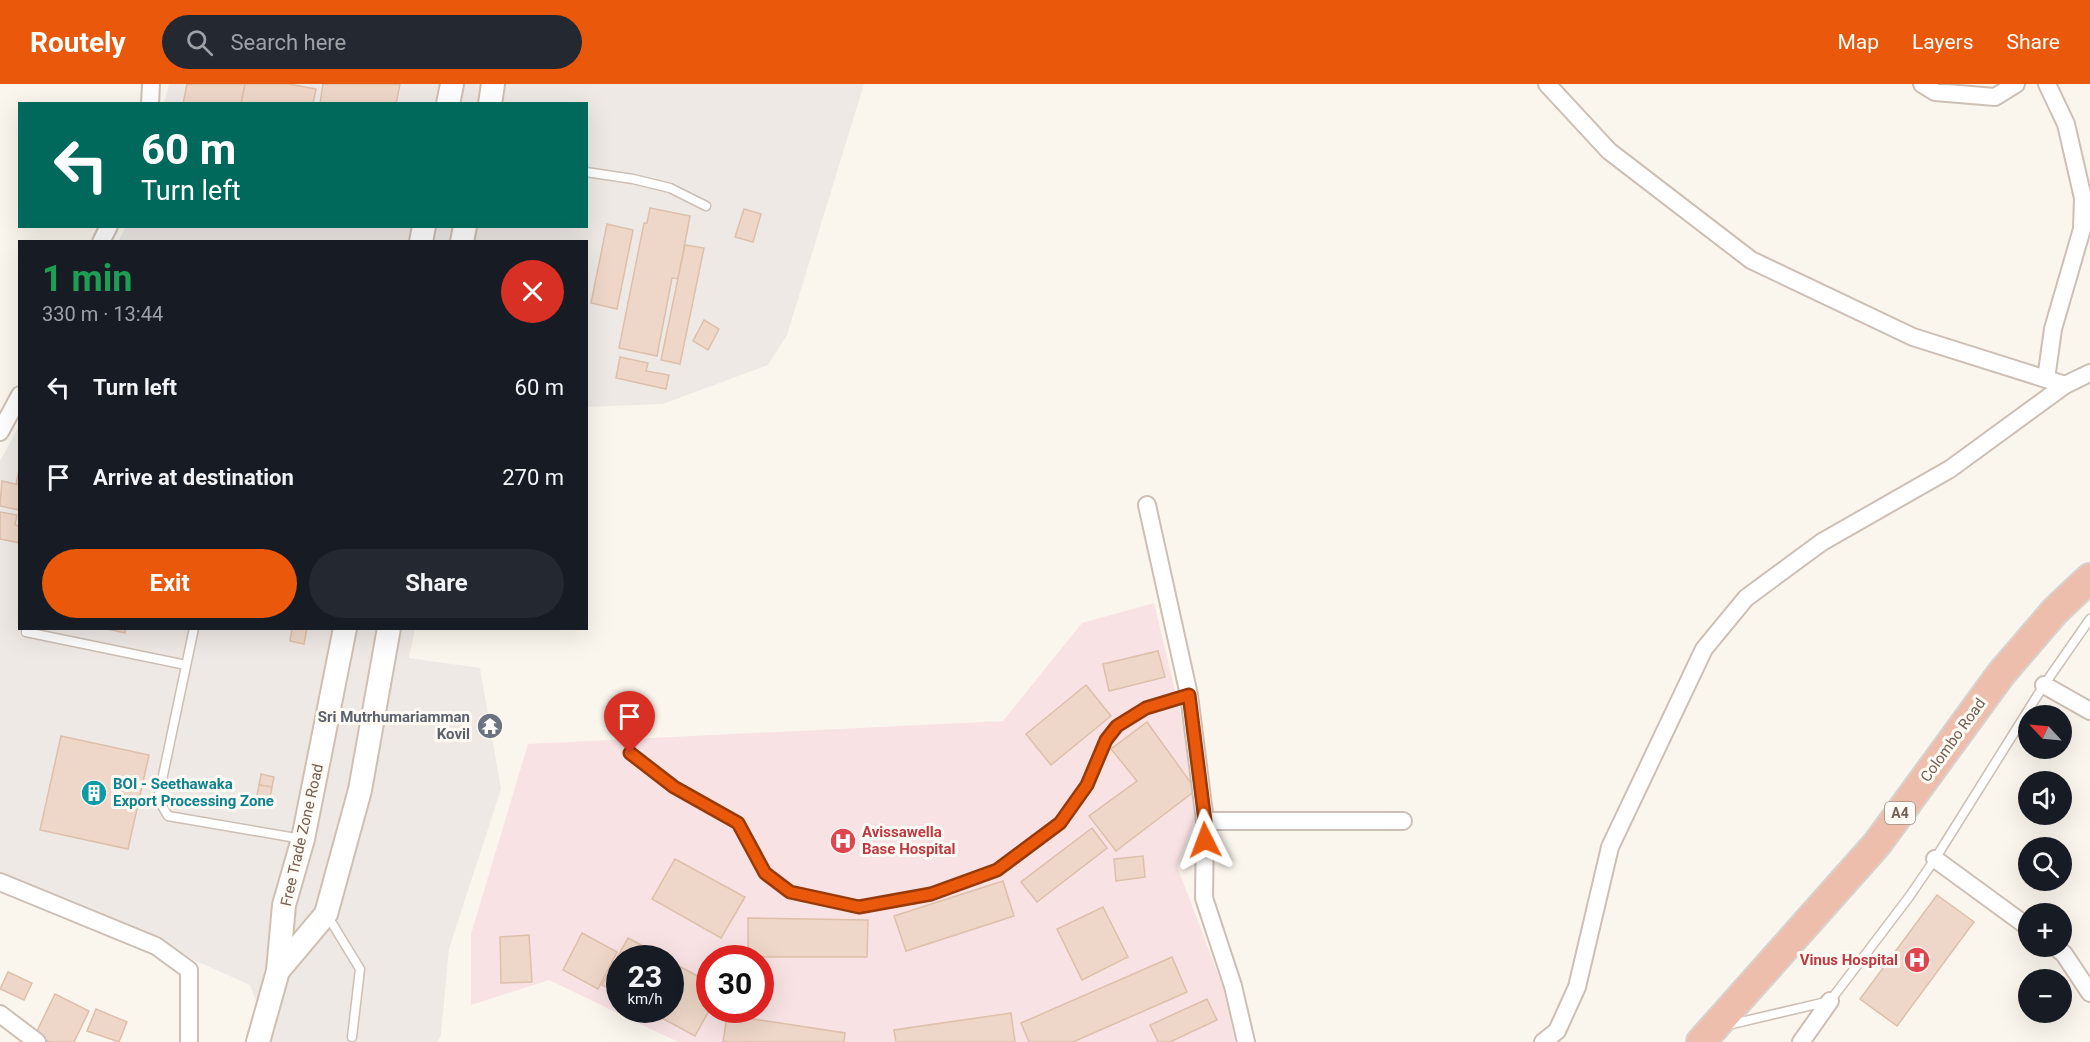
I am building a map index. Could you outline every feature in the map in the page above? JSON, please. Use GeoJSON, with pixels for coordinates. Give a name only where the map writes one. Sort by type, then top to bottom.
{"type":"FeatureCollection","features":[{"type":"Feature","properties":{"kind":"highway","name":"Colombo Road"},"geometry":{"type":"LineString","coordinates":[[1708,1035],[1877,844],[1971,713],[2029,639],[2055,610],[2090,578]]}},
{"type":"Feature","properties":{"kind":"street"},"geometry":{"type":"LineString","coordinates":[[150,102],[151,84]]}},
{"type":"Feature","properties":{"kind":"street"},"geometry":{"type":"LineString","coordinates":[[448,102],[452,84]]}},
{"type":"Feature","properties":{"kind":"street"},"geometry":{"type":"LineString","coordinates":[[490,102],[493,84]]}},
{"type":"Feature","properties":{"kind":"street"},"geometry":{"type":"LineString","coordinates":[[1547,84],[1609,151],[1751,260],[1913,337],[2065,386]]}},
{"type":"Feature","properties":{"kind":"street"},"geometry":{"type":"LineString","coordinates":[[1922,84],[1935,92],[1995,97],[2016,84]]}},
{"type":"Feature","properties":{"kind":"street"},"geometry":{"type":"LineString","coordinates":[[2046,379],[2053,328],[2082,229],[2083,198],[2066,124],[2048,84]]}},
{"type":"Feature","properties":{"kind":"street"},"geometry":{"type":"LineString","coordinates":[[1543,1042],[1557,1031],[1576,987],[1610,847],[1704,649],[1746,598],[1822,542],[1950,469],[2065,386],[2090,373]]}},
{"type":"Feature","properties":{"kind":"street"},"geometry":{"type":"LineString","coordinates":[[0,432],[18,399]]}},
{"type":"Feature","properties":{"kind":"street"},"geometry":{"type":"LineString","coordinates":[[1147,505],[1189,695],[1205,821],[1204,898],[1233,986],[1246,1042]]}},
{"type":"Feature","properties":{"kind":"street","name":"Free Trade Zone Road"},"geometry":{"type":"LineString","coordinates":[[258,1042],[278,971],[284,905],[303,839],[345,630]]}},
{"type":"Feature","properties":{"kind":"street"},"geometry":{"type":"LineString","coordinates":[[278,971],[326,914],[360,790],[389,630]]}},
{"type":"Feature","properties":{"kind":"street"},"geometry":{"type":"LineString","coordinates":[[2044,685],[2090,711]]}},
{"type":"Feature","properties":{"kind":"street"},"geometry":{"type":"LineString","coordinates":[[1205,821],[1403,821]]}},
{"type":"Feature","properties":{"kind":"street"},"geometry":{"type":"LineString","coordinates":[[1935,859],[2018,920]]}},
{"type":"Feature","properties":{"kind":"street"},"geometry":{"type":"LineString","coordinates":[[0,882],[156,946],[189,970],[189,1042]]}},
{"type":"Feature","properties":{"kind":"street"},"geometry":{"type":"LineString","coordinates":[[2066,957],[2090,993]]}},
{"type":"Feature","properties":{"kind":"street"},"geometry":{"type":"LineString","coordinates":[[1801,1042],[1830,1001]]}},
{"type":"Feature","properties":{"kind":"street"},"geometry":{"type":"LineString","coordinates":[[0,1014],[37,1042]]}},
{"type":"Feature","properties":{"kind":"lane"},"geometry":{"type":"LineString","coordinates":[[588,172],[633,179],[670,188],[706,206]]}},
{"type":"Feature","properties":{"kind":"lane"},"geometry":{"type":"LineString","coordinates":[[1708,1035],[1830,1001],[1935,859],[2044,685],[2090,619]]}},
{"type":"Feature","properties":{"kind":"lane"},"geometry":{"type":"LineString","coordinates":[[194,630],[158,799],[168,816],[303,839]]}},
{"type":"Feature","properties":{"kind":"lane"},"geometry":{"type":"LineString","coordinates":[[26,632],[186,665]]}},
{"type":"Feature","properties":{"kind":"lane"},"geometry":{"type":"LineString","coordinates":[[630,753],[674,787],[738,823],[765,873],[790,892],[859,907],[931,894],[997,870],[1060,823],[1087,785],[1106,740],[1117,726],[1146,708],[1189,695]]}},
{"type":"Feature","properties":{"kind":"lane"},"geometry":{"type":"LineString","coordinates":[[326,914],[360,969],[352,1037]]}},
{"type":"Feature","properties":{"kind":"shaded area"},"geometry":{"type":"Polygon","coordinates":[[[169,84],[864,84],[787,335],[768,365],[663,404],[588,407],[588,240],[119,240],[125,228],[588,228],[588,102],[164,102],[169,84]]]}},
{"type":"Feature","properties":{"kind":"shaded area"},"geometry":{"type":"Polygon","coordinates":[[[18,428],[18,630],[415,630],[409,658],[480,668],[501,789],[449,949],[441,1034],[438,1042],[270,1042],[250,985],[0,874],[0,461],[18,428]]]}},
{"type":"Feature","properties":{"kind":"shaded area","name":"Avissawella Base Hospital"},"geometry":{"type":"Polygon","coordinates":[[[1154,603],[1199,790],[1197,815],[1177,866],[1224,990],[1235,1042],[678,1042],[638,1023],[684,1023],[684,945],[606,945],[606,1007],[549,980],[471,1005],[471,934],[528,744],[1003,721],[1082,623],[1154,603]]]}},
{"type":"Feature","properties":{"kind":"building"},"geometry":{"type":"Polygon","coordinates":[[[187,84],[245,84],[241,102],[183,102],[187,84]]]}},
{"type":"Feature","properties":{"kind":"building"},"geometry":{"type":"Polygon","coordinates":[[[245,84],[289,84],[316,89],[313,102],[241,102],[245,84]]]}},
{"type":"Feature","properties":{"kind":"building"},"geometry":{"type":"Polygon","coordinates":[[[323,84],[400,84],[396,102],[320,102],[323,84]]]}},
{"type":"Feature","properties":{"kind":"building"},"geometry":{"type":"Polygon","coordinates":[[[650,208],[690,216],[678,279],[672,278],[657,356],[619,348],[644,223],[647,223],[650,208]]]}},
{"type":"Feature","properties":{"kind":"building"},"geometry":{"type":"Polygon","coordinates":[[[744,209],[761,214],[753,242],[735,237],[744,209]]]}},
{"type":"Feature","properties":{"kind":"building"},"geometry":{"type":"Polygon","coordinates":[[[607,224],[633,230],[617,309],[591,303],[607,224]]]}},
{"type":"Feature","properties":{"kind":"building"},"geometry":{"type":"Polygon","coordinates":[[[685,245],[704,248],[680,364],[661,360],[685,245]]]}},
{"type":"Feature","properties":{"kind":"building"},"geometry":{"type":"Polygon","coordinates":[[[704,320],[719,329],[708,350],[693,341],[704,320]]]}},
{"type":"Feature","properties":{"kind":"building"},"geometry":{"type":"Polygon","coordinates":[[[620,357],[648,363],[646,371],[669,375],[666,389],[616,378],[620,357]]]}},
{"type":"Feature","properties":{"kind":"building"},"geometry":{"type":"Polygon","coordinates":[[[2,481],[18,485],[18,510],[0,506],[2,481]]]}},
{"type":"Feature","properties":{"kind":"building"},"geometry":{"type":"Polygon","coordinates":[[[0,512],[17,515],[15,525],[18,526],[18,543],[0,539],[0,512]]]}},
{"type":"Feature","properties":{"kind":"building"},"geometry":{"type":"Polygon","coordinates":[[[292,630],[307,630],[304,644],[290,641],[292,630]]]}},
{"type":"Feature","properties":{"kind":"building"},"geometry":{"type":"Polygon","coordinates":[[[1158,651],[1165,677],[1109,691],[1103,664],[1158,651]]]}},
{"type":"Feature","properties":{"kind":"building"},"geometry":{"type":"Polygon","coordinates":[[[1086,685],[1111,716],[1051,765],[1026,734],[1086,685]]]}},
{"type":"Feature","properties":{"kind":"building"},"geometry":{"type":"Polygon","coordinates":[[[1147,722],[1196,790],[1116,851],[1089,816],[1137,781],[1111,749],[1147,722]]]}},
{"type":"Feature","properties":{"kind":"building","name":"BOI - Seethawaka Export Processing Zone"},"geometry":{"type":"Polygon","coordinates":[[[61,736],[149,755],[128,849],[40,830],[61,736]]]}},
{"type":"Feature","properties":{"kind":"building"},"geometry":{"type":"Polygon","coordinates":[[[261,774],[274,777],[272,787],[259,785],[261,774]]]}},
{"type":"Feature","properties":{"kind":"building"},"geometry":{"type":"Polygon","coordinates":[[[259,785],[272,787],[269,802],[256,800],[259,785]]]}},
{"type":"Feature","properties":{"kind":"building"},"geometry":{"type":"Polygon","coordinates":[[[1092,828],[1107,848],[1037,902],[1021,882],[1092,828]]]}},
{"type":"Feature","properties":{"kind":"building"},"geometry":{"type":"Polygon","coordinates":[[[1143,856],[1145,877],[1116,881],[1114,859],[1143,856]]]}},
{"type":"Feature","properties":{"kind":"building"},"geometry":{"type":"Polygon","coordinates":[[[675,859],[745,897],[721,938],[652,899],[675,859]]]}},
{"type":"Feature","properties":{"kind":"building"},"geometry":{"type":"Polygon","coordinates":[[[1003,881],[1014,916],[906,951],[894,916],[1003,881]]]}},
{"type":"Feature","properties":{"kind":"building","name":"Vinus Hospital"},"geometry":{"type":"Polygon","coordinates":[[[1937,895],[1974,922],[1897,1026],[1860,999],[1937,895]]]}},
{"type":"Feature","properties":{"kind":"building"},"geometry":{"type":"Polygon","coordinates":[[[1103,907],[1128,957],[1082,980],[1057,929],[1103,907]]]}},
{"type":"Feature","properties":{"kind":"building"},"geometry":{"type":"Polygon","coordinates":[[[748,918],[868,920],[867,957],[774,957],[774,945],[748,945],[748,918]]]}},
{"type":"Feature","properties":{"kind":"building"},"geometry":{"type":"Polygon","coordinates":[[[582,933],[606,946],[606,973],[598,989],[563,970],[582,933]]]}},
{"type":"Feature","properties":{"kind":"building"},"geometry":{"type":"Polygon","coordinates":[[[529,935],[532,982],[501,983],[500,937],[529,935]]]}},
{"type":"Feature","properties":{"kind":"building"},"geometry":{"type":"Polygon","coordinates":[[[628,938],[641,945],[624,945],[628,938]]]}},
{"type":"Feature","properties":{"kind":"building"},"geometry":{"type":"Polygon","coordinates":[[[1172,957],[1187,992],[1073,1042],[1029,1042],[1021,1023],[1172,957]]]}},
{"type":"Feature","properties":{"kind":"building"},"geometry":{"type":"Polygon","coordinates":[[[684,969],[696,975],[696,1023],[702,1023],[695,1036],[671,1023],[684,1023],[684,969]]]}},
{"type":"Feature","properties":{"kind":"building"},"geometry":{"type":"Polygon","coordinates":[[[8,972],[32,983],[24,1000],[0,989],[8,972]]]}},
{"type":"Feature","properties":{"kind":"building"},"geometry":{"type":"Polygon","coordinates":[[[55,994],[89,1011],[74,1042],[49,1042],[35,1035],[55,994]]]}},
{"type":"Feature","properties":{"kind":"building"},"geometry":{"type":"Polygon","coordinates":[[[1207,999],[1217,1020],[1170,1042],[1158,1042],[1150,1025],[1207,999]]]}},
{"type":"Feature","properties":{"kind":"building"},"geometry":{"type":"Polygon","coordinates":[[[96,1009],[127,1022],[119,1042],[87,1031],[96,1009]]]}},
{"type":"Feature","properties":{"kind":"building"},"geometry":{"type":"Polygon","coordinates":[[[1011,1013],[1015,1042],[896,1042],[894,1030],[1011,1013]]]}},
{"type":"Feature","properties":{"kind":"building"},"geometry":{"type":"Polygon","coordinates":[[[774,1022],[845,1033],[844,1042],[723,1042],[726,1023],[774,1022]]]}},
{"type":"Feature","properties":{"kind":"place","name":"Sri Mutrhumariamman Kovil"},"geometry":{"type":"Point","coordinates":[490,726]}},
{"type":"Feature","properties":{"kind":"place","name":"BOI - Seethawaka Export Processing Zone"},"geometry":{"type":"Point","coordinates":[94,793]}},
{"type":"Feature","properties":{"kind":"place","name":"Avissawella Base Hospital"},"geometry":{"type":"Point","coordinates":[843,841]}},
{"type":"Feature","properties":{"kind":"place","name":"Vinus Hospital"},"geometry":{"type":"Point","coordinates":[1917,960]}},
{"type":"Feature","properties":{"kind":"route"},"geometry":{"type":"LineString","coordinates":[[630,753],[674,787],[738,823],[765,873],[790,892],[859,907],[931,894],[997,870],[1060,823],[1087,785],[1106,740],[1117,726],[1146,708],[1189,695],[1205,821],[1205,840]]}}]}
